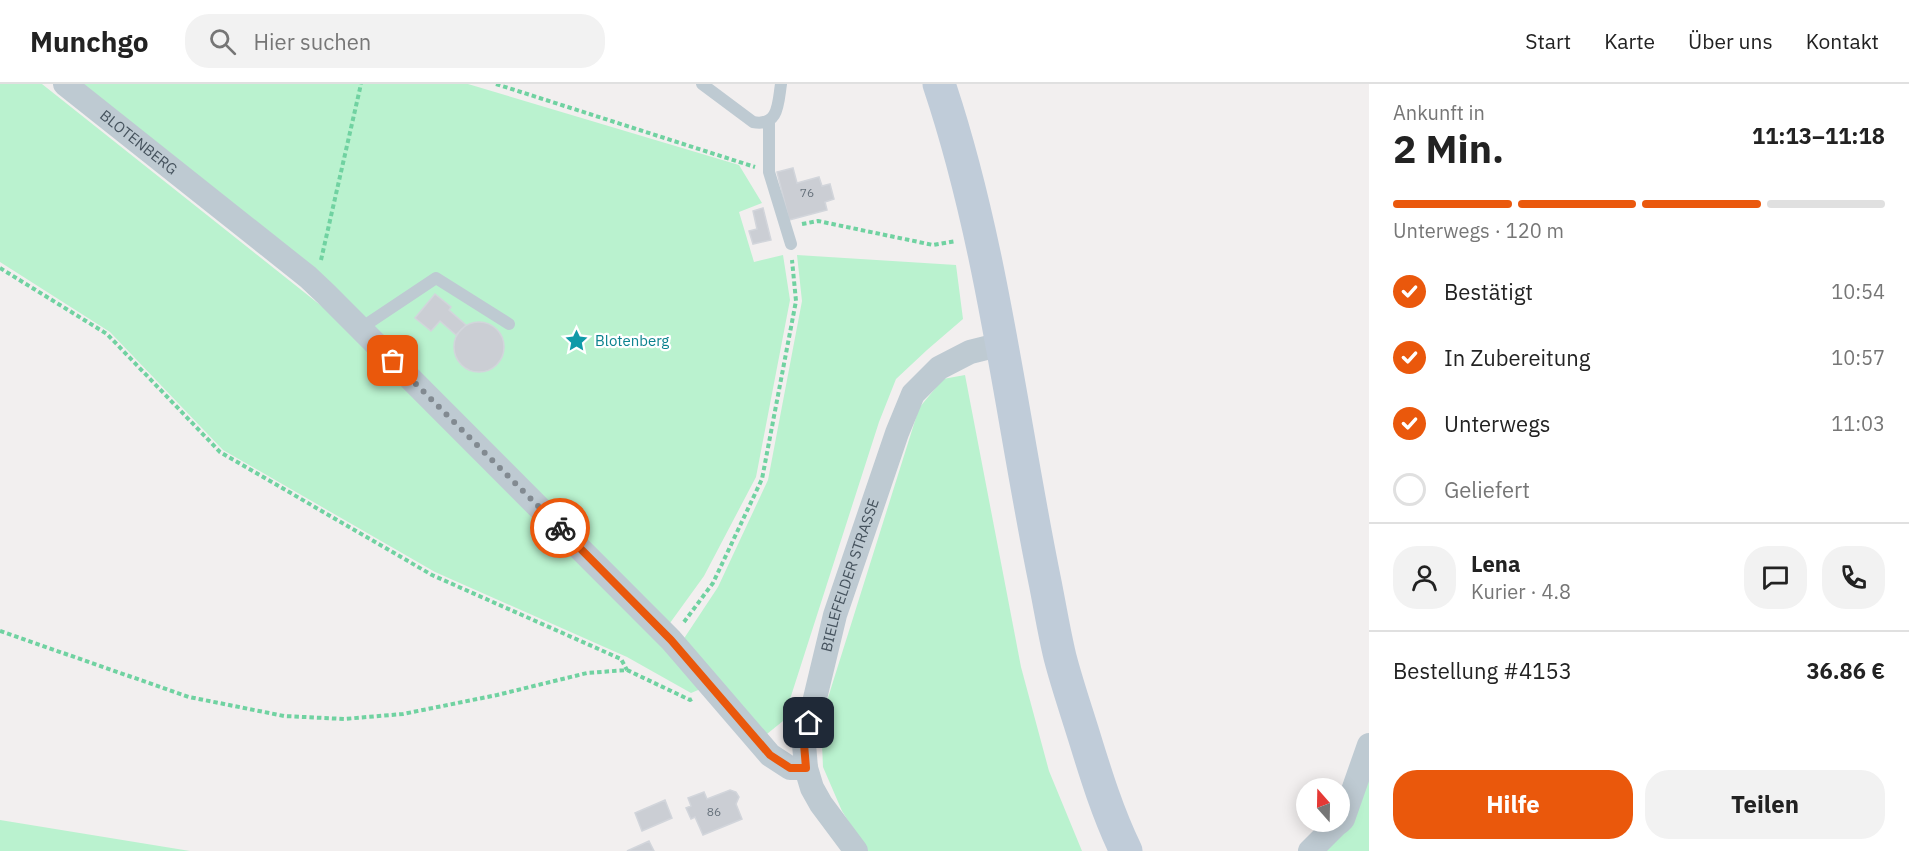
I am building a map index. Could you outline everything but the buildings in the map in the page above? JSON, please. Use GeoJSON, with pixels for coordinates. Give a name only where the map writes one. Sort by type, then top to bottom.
{"type":"FeatureCollection","features":[{"type":"Feature","properties":{"kind":"main road"},"geometry":{"type":"LineString","coordinates":[[939,84],[953,127],[980,236],[1060,658],[1091,760],[1115,830],[1126,851]]}},
{"type":"Feature","properties":{"kind":"street","name":"BLOTENBERG"},"geometry":{"type":"LineString","coordinates":[[65,84],[308,277],[671,640],[770,755],[790,768],[806,768]]}},
{"type":"Feature","properties":{"kind":"street","name":"BIELEFELDER STRASSE"},"geometry":{"type":"LineString","coordinates":[[855,851],[821,804],[812,788],[806,768],[804,744],[835,615],[897,433],[913,394],[939,368],[970,352],[1002,344]]}},
{"type":"Feature","properties":{"kind":"street"},"geometry":{"type":"LineString","coordinates":[[1350,799],[1369,745]]}},
{"type":"Feature","properties":{"kind":"street"},"geometry":{"type":"LineString","coordinates":[[1310,851],[1329,832]]}},
{"type":"Feature","properties":{"kind":"lane"},"geometry":{"type":"LineString","coordinates":[[702,84],[753,122],[762,123],[769,121],[776,114],[781,84]]}},
{"type":"Feature","properties":{"kind":"lane"},"geometry":{"type":"LineString","coordinates":[[769,121],[769,172],[791,244]]}},
{"type":"Feature","properties":{"kind":"lane"},"geometry":{"type":"LineString","coordinates":[[361,328],[436,278],[509,324]]}},
{"type":"Feature","properties":{"kind":"path"},"geometry":{"type":"LineString","coordinates":[[308,277],[321,262],[361,84]]}},
{"type":"Feature","properties":{"kind":"path"},"geometry":{"type":"LineString","coordinates":[[496,84],[769,172]]}},
{"type":"Feature","properties":{"kind":"path"},"geometry":{"type":"LineString","coordinates":[[786,227],[818,221],[933,245],[980,236]]}},
{"type":"Feature","properties":{"kind":"path"},"geometry":{"type":"LineString","coordinates":[[671,640],[713,583],[762,478],[796,301],[791,244]]}},
{"type":"Feature","properties":{"kind":"path"},"geometry":{"type":"LineString","coordinates":[[0,268],[107,334],[220,452],[432,575],[621,659],[627,670]]}},
{"type":"Feature","properties":{"kind":"path"},"geometry":{"type":"LineString","coordinates":[[0,631],[189,697],[284,716],[344,719],[404,714],[497,695],[586,673],[627,670],[690,700],[720,695]]}},
{"type":"Feature","properties":{"kind":"green space"},"geometry":{"type":"Polygon","coordinates":[[[0,84],[42,84],[324,308],[703,688],[691,693],[627,657],[435,572],[223,450],[110,332],[0,262],[0,84]]]}},
{"type":"Feature","properties":{"kind":"green space"},"geometry":{"type":"Polygon","coordinates":[[[79,84],[468,84],[739,165],[762,203],[739,212],[754,262],[783,255],[790,300],[756,477],[704,576],[670,623],[79,84]]]}},
{"type":"Feature","properties":{"kind":"green space"},"geometry":{"type":"Polygon","coordinates":[[[797,255],[956,265],[963,319],[896,379],[879,422],[783,721],[762,738],[681,643],[718,587],[768,480],[802,301],[797,255]]]}},
{"type":"Feature","properties":{"kind":"green space"},"geometry":{"type":"Polygon","coordinates":[[[965,375],[1021,667],[1049,771],[1082,851],[867,851],[842,811],[823,767],[821,720],[919,408],[943,379],[965,375]]]}},
{"type":"Feature","properties":{"kind":"green space"},"geometry":{"type":"Polygon","coordinates":[[[1369,772],[1369,851],[1323,851],[1334,832],[1350,832],[1350,805],[1369,772]]]}},
{"type":"Feature","properties":{"kind":"green space"},"geometry":{"type":"Polygon","coordinates":[[[0,820],[190,851],[0,851],[0,820]]]}},
{"type":"Feature","properties":{"kind":"way so far"},"geometry":{"type":"LineString","coordinates":[[393,361],[560,528]]}},
{"type":"Feature","properties":{"kind":"place","name":"Blotenberg"},"geometry":{"type":"Point","coordinates":[577,341]}},
{"type":"Feature","properties":{"kind":"route"},"geometry":{"type":"LineString","coordinates":[[560,528],[671,640],[770,755],[790,768],[806,768],[804,744],[809,723]]}}]}
